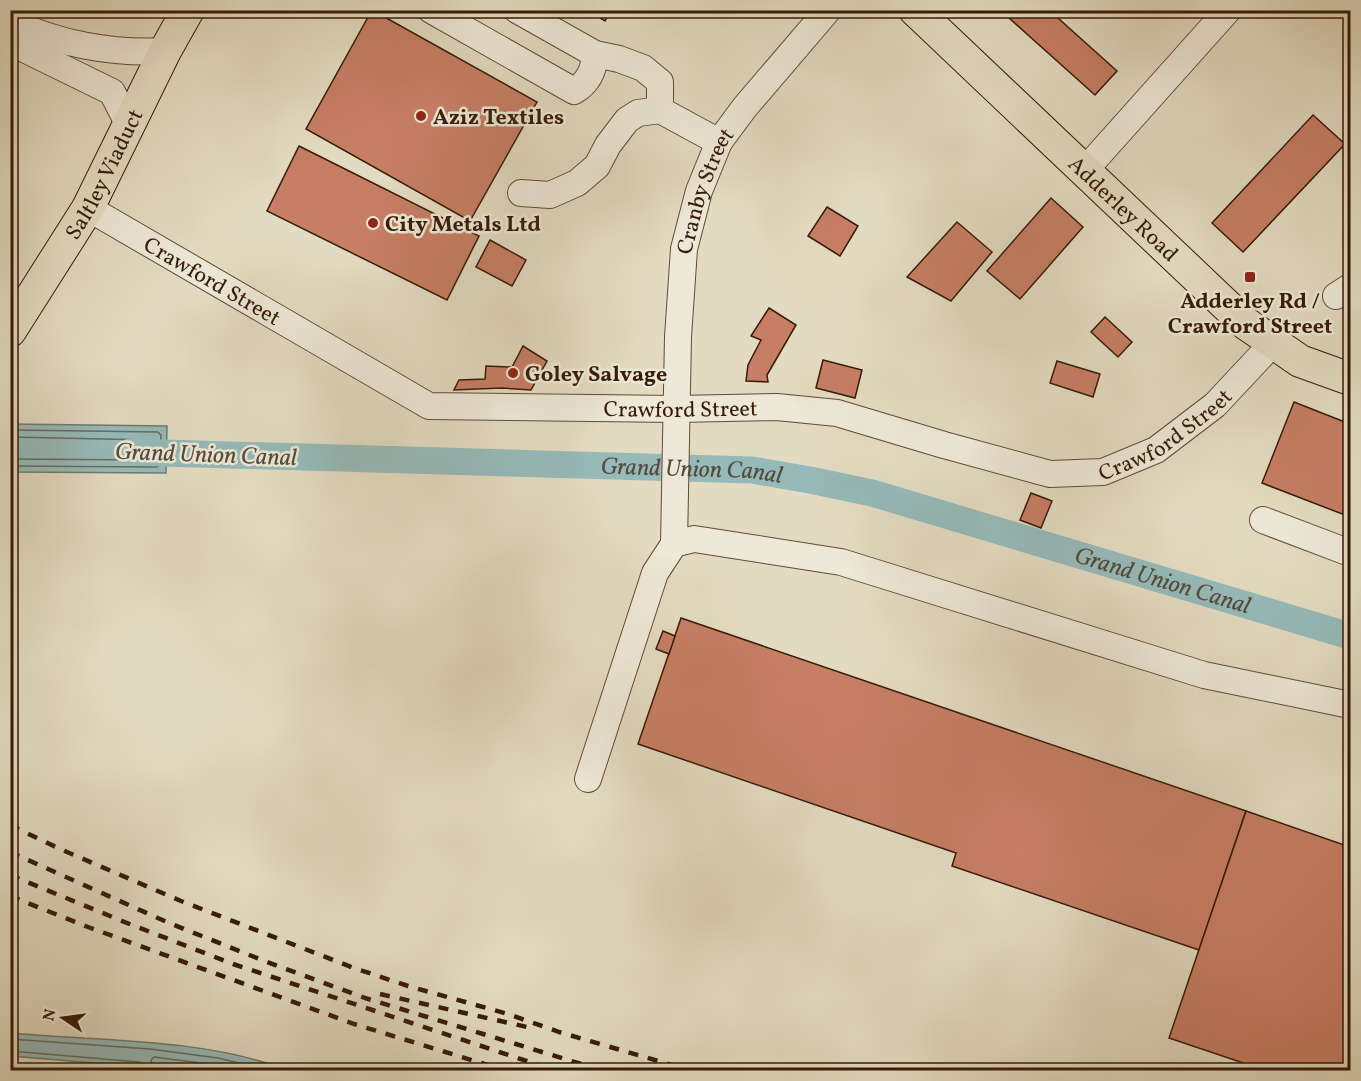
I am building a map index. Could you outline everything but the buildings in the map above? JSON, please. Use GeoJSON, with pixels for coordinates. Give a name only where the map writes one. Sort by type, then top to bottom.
{"type":"FeatureCollection","features":[{"type":"Feature","properties":{"kind":"main road","name":"Saltley Viaduct"},"geometry":{"type":"LineString","coordinates":[[10,331],[87,208],[165,51],[188,10]]}},
{"type":"Feature","properties":{"kind":"main road","name":"Adderley Road"},"geometry":{"type":"LineString","coordinates":[[915,10],[1245,323],[1300,361],[1350,379]]}},
{"type":"Feature","properties":{"kind":"street"},"geometry":{"type":"LineString","coordinates":[[431,10],[574,91],[584,85],[594,67],[595,54]]}},
{"type":"Feature","properties":{"kind":"street"},"geometry":{"type":"LineString","coordinates":[[517,10],[595,54],[644,68],[660,82],[660,110]]}},
{"type":"Feature","properties":{"kind":"street","name":"Cranby Street"},"geometry":{"type":"LineString","coordinates":[[674,544],[678,337],[684,249],[699,191],[719,142],[745,107],[828,10]]}},
{"type":"Feature","properties":{"kind":"street"},"geometry":{"type":"LineString","coordinates":[[1085,170],[1228,10]]}},
{"type":"Feature","properties":{"kind":"street"},"geometry":{"type":"LineString","coordinates":[[15,25],[59,40],[119,51],[165,51]]}},
{"type":"Feature","properties":{"kind":"street"},"geometry":{"type":"LineString","coordinates":[[15,25],[112,92],[129,125]]}},
{"type":"Feature","properties":{"kind":"street"},"geometry":{"type":"LineString","coordinates":[[521,193],[550,195],[577,183],[597,166],[608,145],[627,120],[638,113],[660,110],[719,142]]}},
{"type":"Feature","properties":{"kind":"street","name":"Crawford Street"},"geometry":{"type":"LineString","coordinates":[[87,208],[429,406],[677,419],[777,406],[837,413],[1050,474],[1103,472],[1156,450],[1215,405],[1274,342]]}},
{"type":"Feature","properties":{"kind":"street"},"geometry":{"type":"LineString","coordinates":[[1263,520],[1350,553]]}},
{"type":"Feature","properties":{"kind":"street"},"geometry":{"type":"LineString","coordinates":[[588,779],[655,573],[674,544],[694,539],[841,562],[1204,675],[1350,705]]}},
{"type":"Feature","properties":{"kind":"water"},"geometry":{"type":"Polygon","coordinates":[[[11,424],[167,426],[166,473],[11,472],[11,424]]]}},
{"type":"Feature","properties":{"kind":"water"},"geometry":{"type":"Polygon","coordinates":[[[10,1033],[186,1046],[255,1060],[286,1070],[178,1070],[11,1056],[10,1033]]]}},
{"type":"Feature","properties":{"kind":"waterway","name":"Grand Union Canal"},"geometry":{"type":"LineString","coordinates":[[130,452],[752,470],[872,493],[1350,636]]}},
{"type":"Feature","properties":{"kind":"railway"},"geometry":{"type":"LineString","coordinates":[[10,825],[181,901],[354,968],[689,1070]]}},
{"type":"Feature","properties":{"kind":"railway"},"geometry":{"type":"LineString","coordinates":[[10,852],[169,923],[267,962],[365,998],[601,1070]]}},
{"type":"Feature","properties":{"kind":"railway"},"geometry":{"type":"LineString","coordinates":[[10,875],[233,964],[554,1070]]}},
{"type":"Feature","properties":{"kind":"railway"},"geometry":{"type":"LineString","coordinates":[[10,896],[88,927],[354,1024],[504,1070]]}},
{"type":"Feature","properties":{"kind":"railway"},"geometry":{"type":"LineString","coordinates":[[380,994],[527,1027]]}},
{"type":"Feature","properties":{"kind":"place","name":"Aziz Textiles"},"geometry":{"type":"Point","coordinates":[421,116]}},
{"type":"Feature","properties":{"kind":"place","name":"City Metals Ltd"},"geometry":{"type":"Point","coordinates":[373,223]}},
{"type":"Feature","properties":{"kind":"place","name":"Adderley Rd / Crawford Street"},"geometry":{"type":"Point","coordinates":[1250,277]}},
{"type":"Feature","properties":{"kind":"place","name":"Goley Salvage"},"geometry":{"type":"Point","coordinates":[513,373]}}]}
